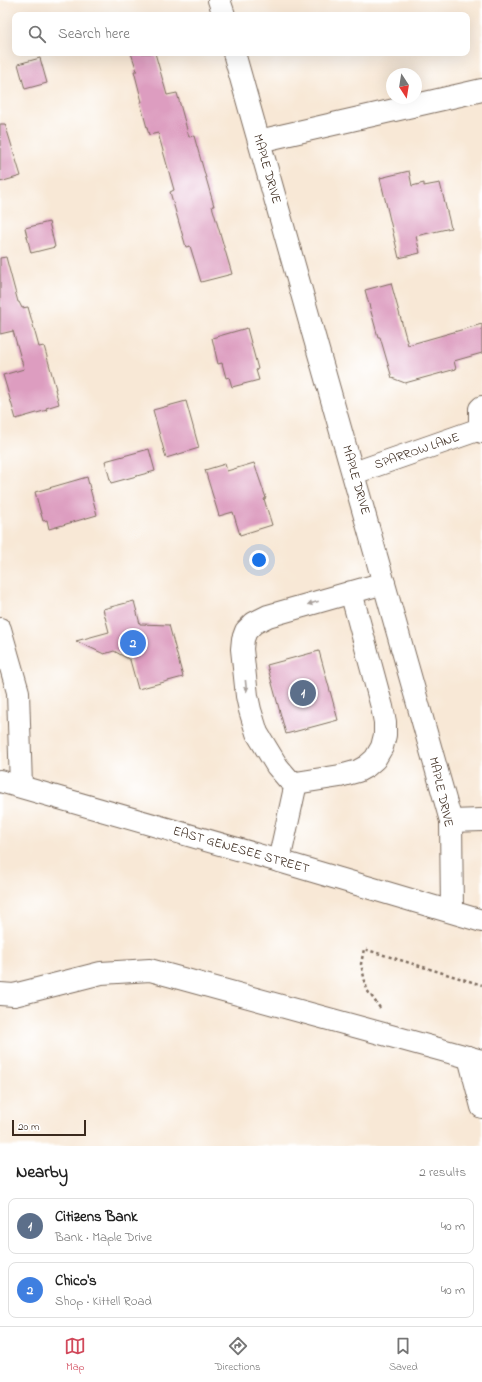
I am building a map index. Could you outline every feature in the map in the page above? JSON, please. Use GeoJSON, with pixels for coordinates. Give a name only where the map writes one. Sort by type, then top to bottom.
{"type":"FeatureCollection","features":[{"type":"Feature","properties":{"kind":"main road"},"geometry":{"type":"LineString","coordinates":[[219,0],[223,12]]}},
{"type":"Feature","properties":{"kind":"main road","name":"MAPLE DRIVE"},"geometry":{"type":"LineString","coordinates":[[235,56],[354,473],[451,821],[452,911]]}},
{"type":"Feature","properties":{"kind":"main road"},"geometry":{"type":"LineString","coordinates":[[259,141],[482,90]]}},
{"type":"Feature","properties":{"kind":"main road","name":"SPARROW LANE"},"geometry":{"type":"LineString","coordinates":[[354,473],[481,431],[480,409],[482,406]]}},
{"type":"Feature","properties":{"kind":"main road"},"geometry":{"type":"LineString","coordinates":[[351,592],[385,722],[385,735],[382,747],[375,759],[368,766],[358,771],[322,780],[296,783],[288,779],[277,766],[257,732],[247,696],[242,639],[246,631],[254,623],[268,616],[351,592],[384,583]]}},
{"type":"Feature","properties":{"kind":"main road"},"geometry":{"type":"LineString","coordinates":[[0,629],[18,692],[21,786]]}},
{"type":"Feature","properties":{"kind":"main road","name":"EAST GENESEE STREET"},"geometry":{"type":"LineString","coordinates":[[0,780],[482,921]]}},
{"type":"Feature","properties":{"kind":"main road"},"geometry":{"type":"LineString","coordinates":[[279,861],[296,783]]}},
{"type":"Feature","properties":{"kind":"main road"},"geometry":{"type":"LineString","coordinates":[[451,821],[482,820]]}},
{"type":"Feature","properties":{"kind":"main road"},"geometry":{"type":"LineString","coordinates":[[0,994],[14,995],[101,973],[150,970],[475,1059],[482,1107]]}},
{"type":"Feature","properties":{"kind":"path"},"geometry":{"type":"LineString","coordinates":[[395,1036],[398,1019],[380,1009],[367,990],[361,964],[364,949],[482,984]]}},
{"type":"Feature","properties":{"kind":"building"},"geometry":{"type":"Polygon","coordinates":[[[132,56],[156,56],[167,95],[177,93],[189,137],[194,136],[214,206],[212,206],[232,274],[201,282],[190,246],[186,247],[170,192],[174,190],[158,133],[149,135],[140,102],[142,102],[134,71],[137,71],[132,56]]]}},
{"type":"Feature","properties":{"kind":"building"},"geometry":{"type":"Polygon","coordinates":[[[40,58],[47,83],[25,89],[18,64],[40,58]]]}},
{"type":"Feature","properties":{"kind":"building"},"geometry":{"type":"Polygon","coordinates":[[[0,124],[5,124],[21,176],[0,182],[0,124]]]}},
{"type":"Feature","properties":{"kind":"building"},"geometry":{"type":"Polygon","coordinates":[[[409,171],[412,186],[424,183],[424,186],[440,183],[451,228],[416,236],[420,253],[399,258],[380,178],[409,171]]]}},
{"type":"Feature","properties":{"kind":"building"},"geometry":{"type":"Polygon","coordinates":[[[49,222],[55,247],[31,253],[25,228],[49,222]]]}},
{"type":"Feature","properties":{"kind":"building"},"geometry":{"type":"Polygon","coordinates":[[[6,257],[18,302],[22,308],[28,307],[39,347],[44,346],[59,404],[46,408],[47,410],[16,419],[3,375],[24,369],[13,331],[0,334],[0,258],[6,257]]]}},
{"type":"Feature","properties":{"kind":"building"},"geometry":{"type":"Polygon","coordinates":[[[391,283],[408,345],[482,324],[482,353],[454,361],[456,369],[405,383],[392,378],[380,337],[378,337],[365,290],[391,283]]]}},
{"type":"Feature","properties":{"kind":"building"},"geometry":{"type":"Polygon","coordinates":[[[247,328],[258,369],[256,370],[259,380],[232,387],[229,377],[226,378],[222,363],[218,364],[212,338],[247,328]]]}},
{"type":"Feature","properties":{"kind":"building"},"geometry":{"type":"Polygon","coordinates":[[[186,401],[199,448],[166,458],[153,410],[186,401]]]}},
{"type":"Feature","properties":{"kind":"building"},"geometry":{"type":"Polygon","coordinates":[[[149,449],[155,471],[111,483],[105,461],[149,449]]]}},
{"type":"Feature","properties":{"kind":"building"},"geometry":{"type":"Polygon","coordinates":[[[254,463],[266,498],[264,499],[272,525],[240,535],[233,512],[219,516],[205,470],[225,464],[227,471],[254,463]]]}},
{"type":"Feature","properties":{"kind":"building"},"geometry":{"type":"Polygon","coordinates":[[[87,477],[97,515],[49,529],[47,520],[43,521],[35,492],[87,477]]]}},
{"type":"Feature","properties":{"kind":"building"},"geometry":{"type":"Polygon","coordinates":[[[134,601],[140,624],[169,625],[183,677],[138,689],[130,660],[114,651],[104,654],[76,641],[109,632],[103,609],[134,601]]]}},
{"type":"Feature","properties":{"kind":"building"},"geometry":{"type":"Polygon","coordinates":[[[319,651],[338,720],[286,734],[267,665],[319,651]]]}},
{"type":"Feature","properties":{"kind":"place","name":"Chico's"},"geometry":{"type":"Point","coordinates":[133,643]}},
{"type":"Feature","properties":{"kind":"place","name":"Citizens Bank"},"geometry":{"type":"Point","coordinates":[303,693]}}]}
